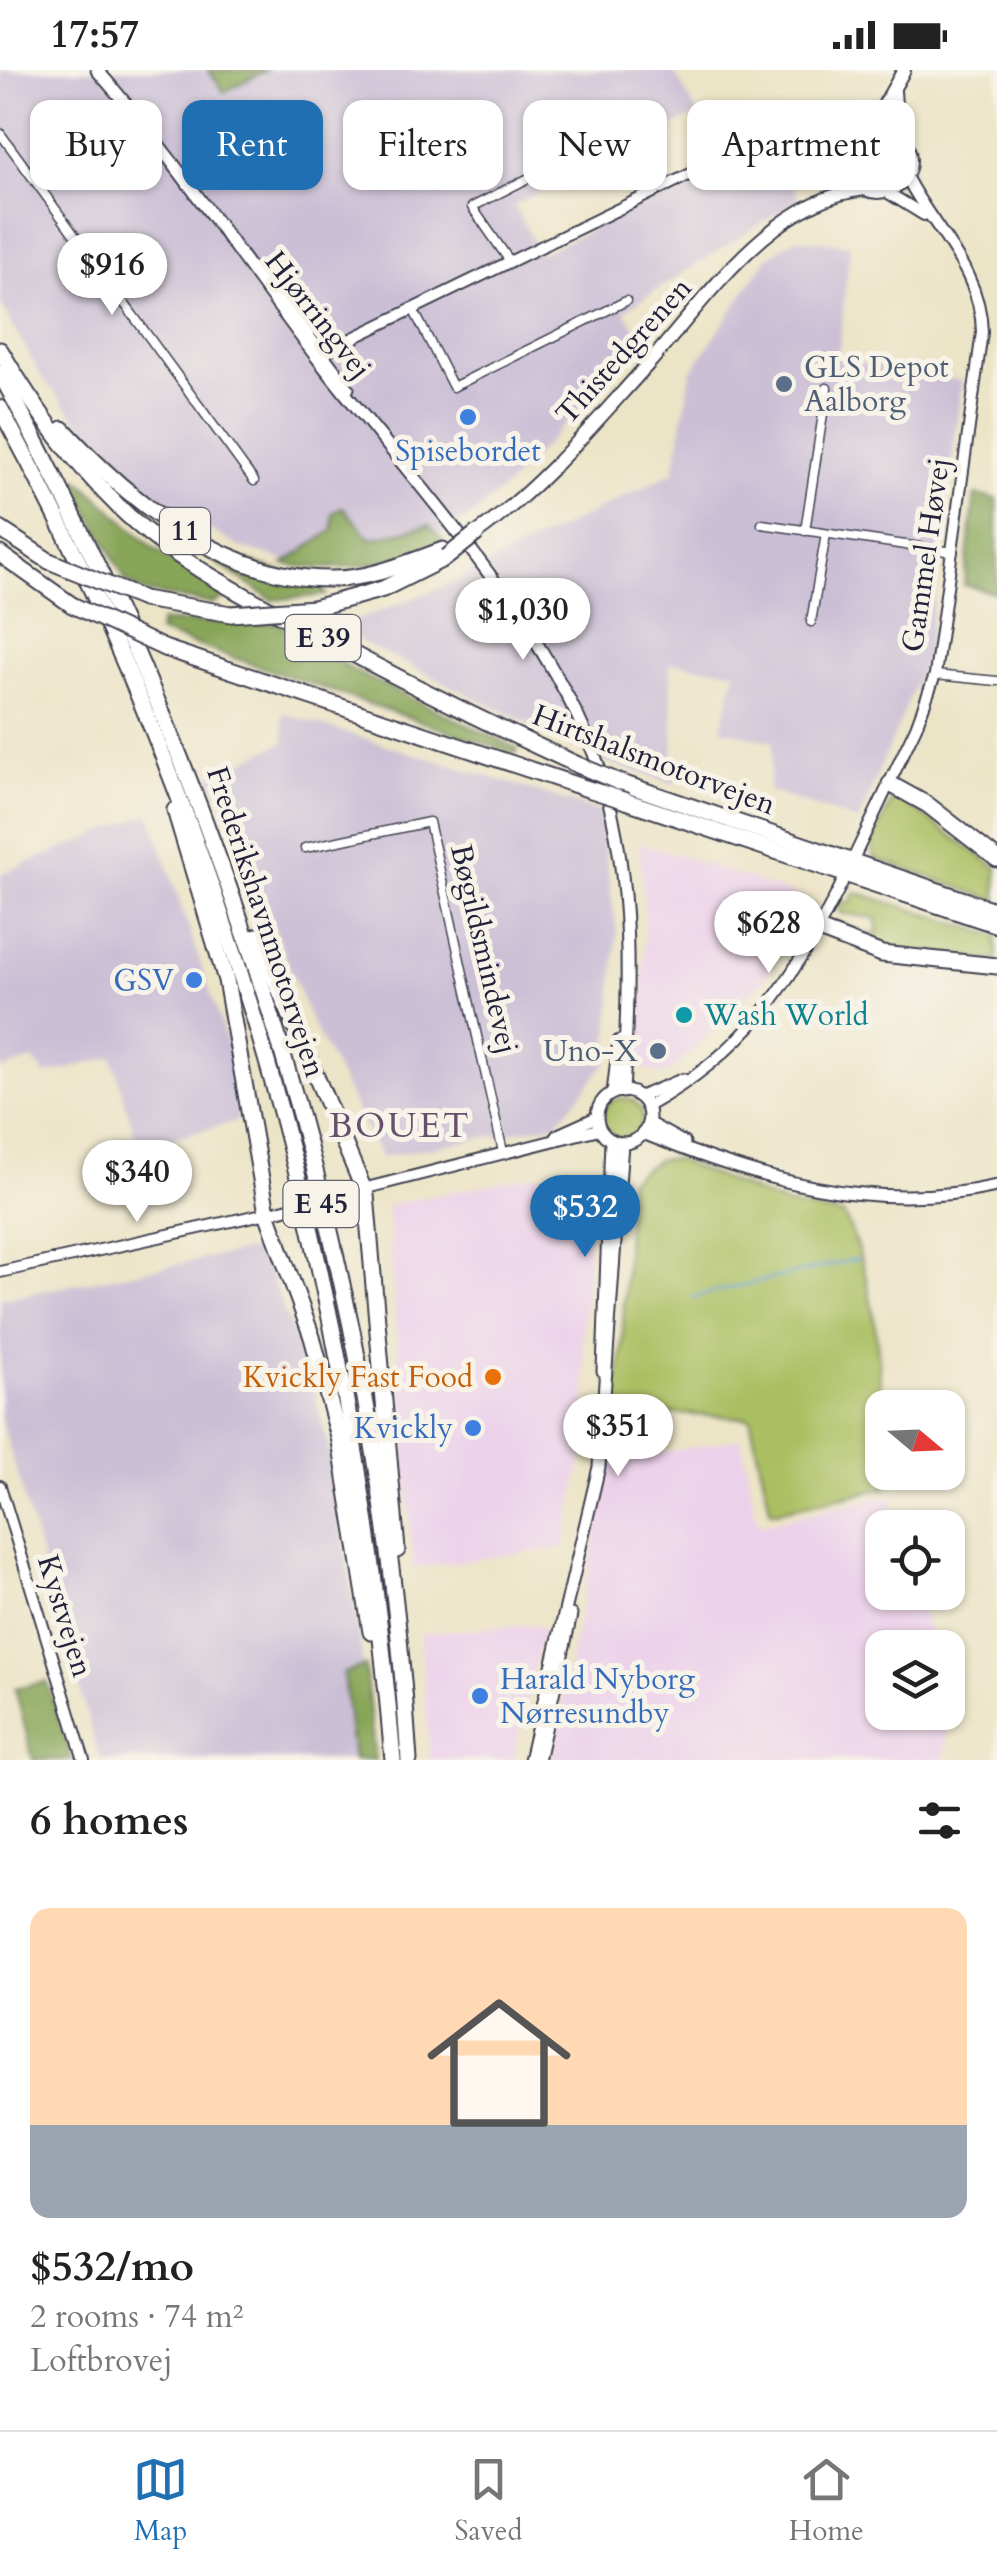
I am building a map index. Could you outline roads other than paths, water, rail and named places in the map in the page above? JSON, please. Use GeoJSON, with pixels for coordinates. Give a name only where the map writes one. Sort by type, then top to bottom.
{"type":"FeatureCollection","features":[{"type":"Feature","properties":{"kind":"highway","name":"11"},"geometry":{"type":"LineString","coordinates":[[0,338],[46,409],[100,468],[176,527],[236,557],[270,570],[332,579],[380,572],[445,553]]}},
{"type":"Feature","properties":{"kind":"highway","name":"Hirtshalsmotorvejen"},"geometry":{"type":"LineString","coordinates":[[0,350],[39,414],[120,508],[158,540],[230,588],[356,656],[578,765],[997,911]]}},
{"type":"Feature","properties":{"kind":"highway","name":"Frederikshavnmotorvejen"},"geometry":{"type":"LineString","coordinates":[[0,373],[98,564],[146,671],[246,935],[303,1127],[365,1407],[386,1544],[408,1754]]}},
{"type":"Feature","properties":{"kind":"highway","name":"Frederikshavnmotorvejen"},"geometry":{"type":"LineString","coordinates":[[0,408],[60,522],[124,660],[188,818],[248,992],[307,1206],[334,1328],[367,1518],[389,1760]]}},
{"type":"Feature","properties":{"kind":"highway","name":"11"},"geometry":{"type":"LineString","coordinates":[[0,530],[49,561],[142,599],[231,614],[314,608],[383,588],[480,531]]}},
{"type":"Feature","properties":{"kind":"highway","name":"Hirtshalsmotorvejen"},"geometry":{"type":"LineString","coordinates":[[0,554],[72,605],[164,648],[997,924]]}},
{"type":"Feature","properties":{"kind":"highway"},"geometry":{"type":"LineString","coordinates":[[124,660],[226,980],[274,1211],[340,1440],[389,1760]]}},
{"type":"Feature","properties":{"kind":"highway"},"geometry":{"type":"LineString","coordinates":[[146,671],[194,771],[356,1191],[390,1465],[408,1754]]}},
{"type":"Feature","properties":{"kind":"highway"},"geometry":{"type":"LineString","coordinates":[[890,784],[928,805],[997,860]]}},
{"type":"Feature","properties":{"kind":"highway"},"geometry":{"type":"LineString","coordinates":[[819,930],[898,958],[997,966]]}},
{"type":"Feature","properties":{"kind":"main road","name":"Hjørringvej"},"geometry":{"type":"LineString","coordinates":[[100,70],[320,353],[530,635],[579,723],[604,785],[618,849],[627,926],[618,1092]]}},
{"type":"Feature","properties":{"kind":"main road"},"geometry":{"type":"LineString","coordinates":[[886,100],[904,70]]}},
{"type":"Feature","properties":{"kind":"main road"},"geometry":{"type":"LineString","coordinates":[[894,86],[895,100]]}},
{"type":"Feature","properties":{"kind":"main road","name":"Thistedgrenen"},"geometry":{"type":"LineString","coordinates":[[480,531],[536,484],[756,245],[832,190]]}},
{"type":"Feature","properties":{"kind":"main road","name":"Thistedgrenen"},"geometry":{"type":"LineString","coordinates":[[812,207],[841,193],[859,190]]}},
{"type":"Feature","properties":{"kind":"main road","name":"11"},"geometry":{"type":"LineString","coordinates":[[876,190],[886,191]]}},
{"type":"Feature","properties":{"kind":"main road"},"geometry":{"type":"LineString","coordinates":[[530,1760],[596,1486],[604,1412],[617,1142],[598,1123],[602,1103],[618,1092],[643,1102],[646,1128]]}},
{"type":"Feature","properties":{"kind":"main road"},"geometry":{"type":"LineString","coordinates":[[617,1142],[646,1128]]}},
{"type":"Feature","properties":{"kind":"main road"},"geometry":{"type":"LineString","coordinates":[[646,1128],[779,1182],[862,1196],[909,1198],[997,1186]]}},
{"type":"Feature","properties":{"kind":"main road"},"geometry":{"type":"LineString","coordinates":[[538,1760],[567,1640],[575,1576]]}},
{"type":"Feature","properties":{"kind":"street"},"geometry":{"type":"LineString","coordinates":[[0,133],[254,481]]}},
{"type":"Feature","properties":{"kind":"street"},"geometry":{"type":"LineString","coordinates":[[320,353],[687,174]]}},
{"type":"Feature","properties":{"kind":"street"},"geometry":{"type":"LineString","coordinates":[[509,260],[472,207],[523,181]]}},
{"type":"Feature","properties":{"kind":"street","name":"Gammel Høvej"},"geometry":{"type":"LineString","coordinates":[[855,855],[890,784],[935,675],[982,314],[964,264],[928,219],[913,190]]}},
{"type":"Feature","properties":{"kind":"street","name":"Gammel Høvej"},"geometry":{"type":"LineString","coordinates":[[886,191],[928,219]]}},
{"type":"Feature","properties":{"kind":"street"},"geometry":{"type":"LineString","coordinates":[[412,307],[453,386],[626,301]]}},
{"type":"Feature","properties":{"kind":"street"},"geometry":{"type":"LineString","coordinates":[[806,531],[827,388]]}},
{"type":"Feature","properties":{"kind":"street"},"geometry":{"type":"LineString","coordinates":[[762,524],[952,552]]}},
{"type":"Feature","properties":{"kind":"street"},"geometry":{"type":"LineString","coordinates":[[811,622],[826,534]]}},
{"type":"Feature","properties":{"kind":"street","name":"Gammel Høvej"},"geometry":{"type":"LineString","coordinates":[[935,675],[997,681]]}},
{"type":"Feature","properties":{"kind":"street","name":"Bøgildsmindevej"},"geometry":{"type":"LineString","coordinates":[[305,848],[429,822],[504,1152]]}},
{"type":"Feature","properties":{"kind":"street"},"geometry":{"type":"LineString","coordinates":[[643,1102],[698,1073],[768,1009],[819,930],[842,882]]}},
{"type":"Feature","properties":{"kind":"street"},"geometry":{"type":"LineString","coordinates":[[0,1272],[156,1241],[539,1143],[598,1123]]}},
{"type":"Feature","properties":{"kind":"street","name":"Kystvejen"},"geometry":{"type":"LineString","coordinates":[[0,1486],[84,1760]]}},
{"type":"Feature","properties":{"kind":"waterway"},"geometry":{"type":"LineString","coordinates":[[693,1297],[857,1259]]}},
{"type":"Feature","properties":{"kind":"place","name":"GLS Depot Aalborg"},"geometry":{"type":"Point","coordinates":[784,384]}},
{"type":"Feature","properties":{"kind":"place","name":"Spisebordet"},"geometry":{"type":"Point","coordinates":[468,417]}},
{"type":"Feature","properties":{"kind":"place","name":"GSV"},"geometry":{"type":"Point","coordinates":[194,980]}},
{"type":"Feature","properties":{"kind":"place","name":"Wash World"},"geometry":{"type":"Point","coordinates":[684,1015]}},
{"type":"Feature","properties":{"kind":"place","name":"Uno-X"},"geometry":{"type":"Point","coordinates":[658,1051]}},
{"type":"Feature","properties":{"kind":"place","name":"Kvickly Fast Food"},"geometry":{"type":"Point","coordinates":[493,1377]}},
{"type":"Feature","properties":{"kind":"place","name":"Kvickly"},"geometry":{"type":"Point","coordinates":[473,1428]}},
{"type":"Feature","properties":{"kind":"place","name":"Harald Nyborg Nørresundby"},"geometry":{"type":"Point","coordinates":[480,1696]}},
{"type":"Feature","properties":{"kind":"district","name":"BOUET"},"geometry":{"type":"Point","coordinates":[400,1126]}}]}
